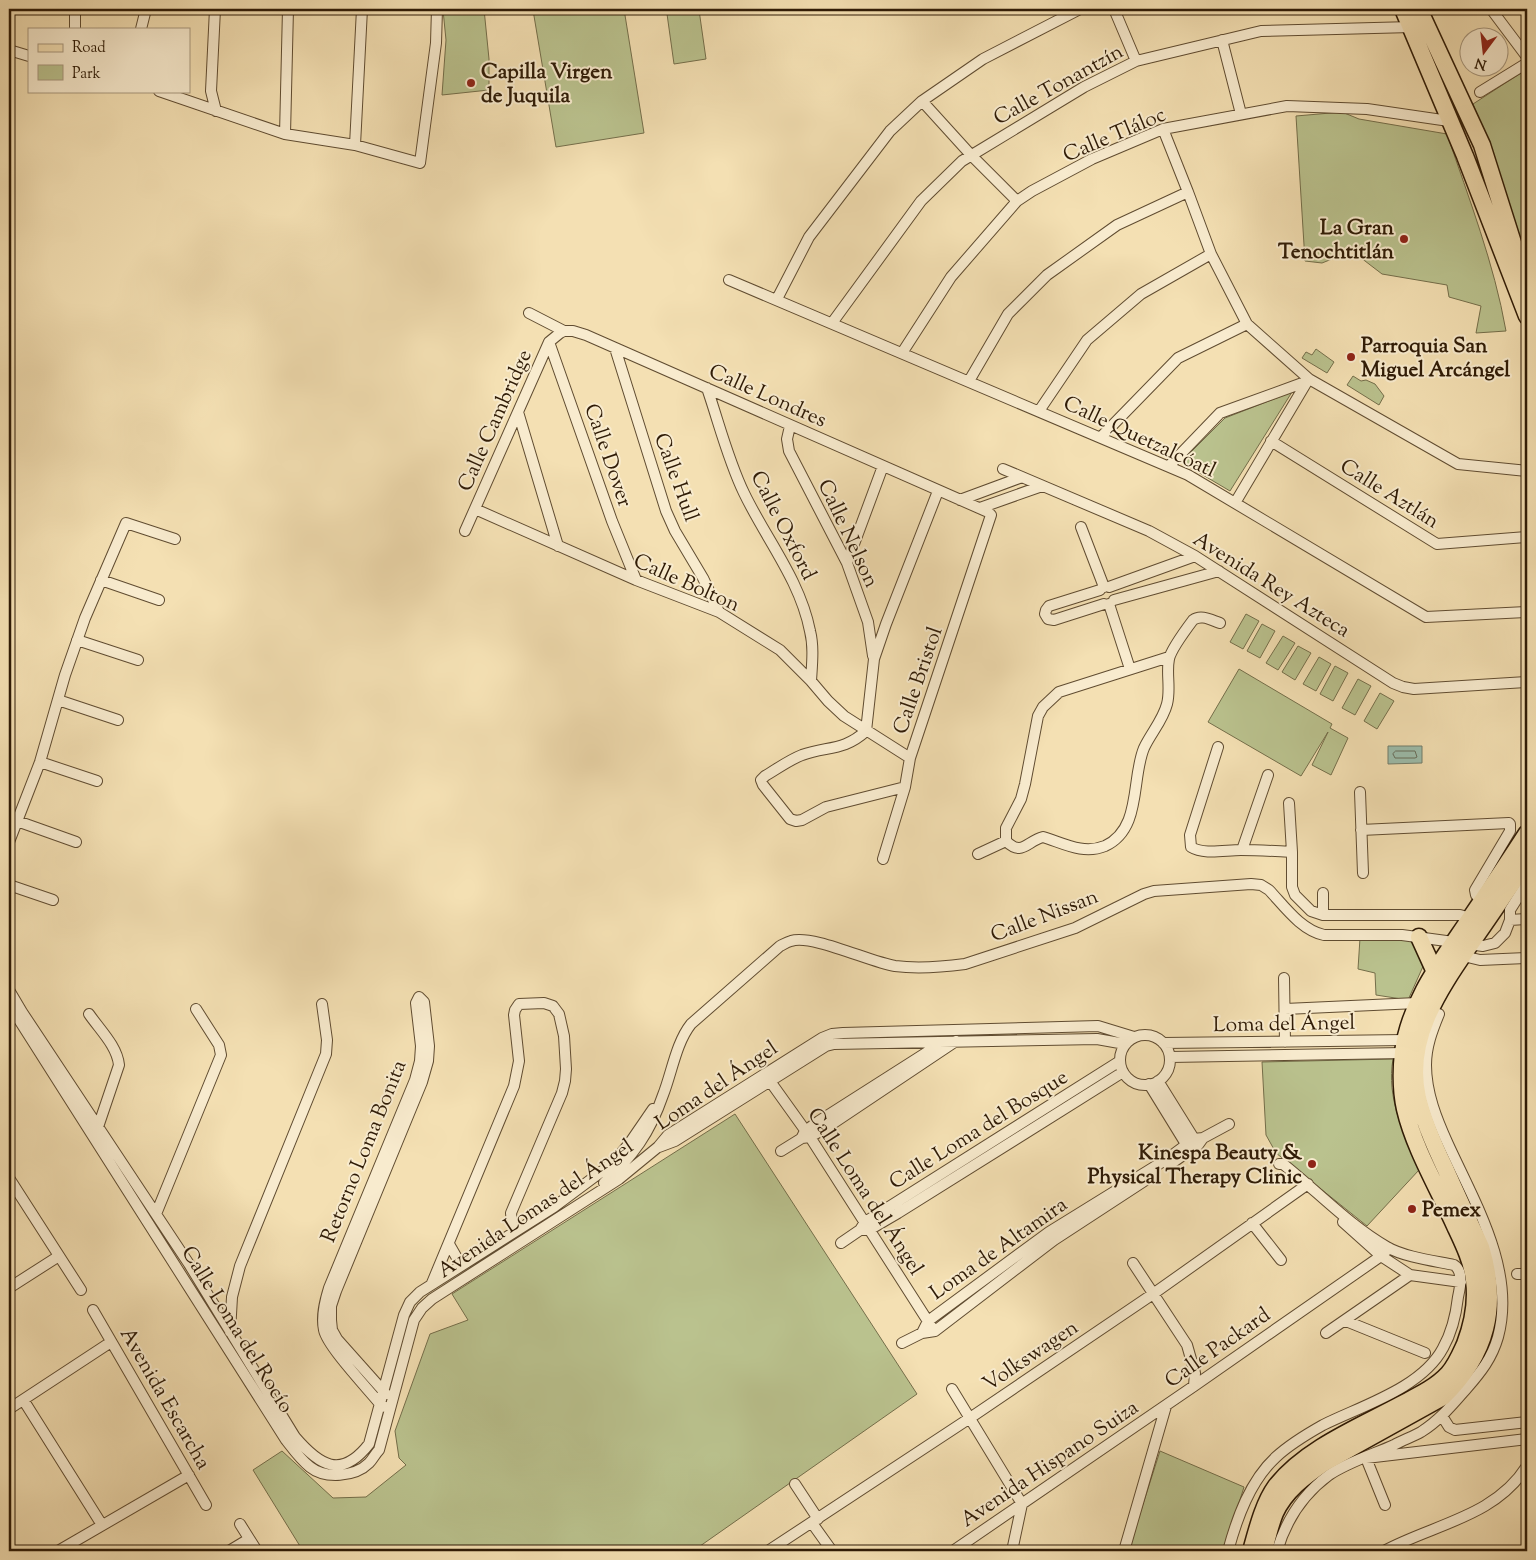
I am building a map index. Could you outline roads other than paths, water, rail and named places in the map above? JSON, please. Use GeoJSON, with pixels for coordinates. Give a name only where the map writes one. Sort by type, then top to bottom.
{"type":"FeatureCollection","features":[{"type":"Feature","properties":{"kind":"main road"},"geometry":{"type":"LineString","coordinates":[[1403,9],[1465,156],[1527,316]]}},
{"type":"Feature","properties":{"kind":"main road"},"geometry":{"type":"LineString","coordinates":[[1419,9],[1482,145],[1527,287]]}},
{"type":"Feature","properties":{"kind":"main road"},"geometry":{"type":"LineString","coordinates":[[1489,905],[1527,833]]}},
{"type":"Feature","properties":{"kind":"main road"},"geometry":{"type":"LineString","coordinates":[[1251,1551],[1267,1503],[1275,1488],[1288,1473],[1303,1460],[1333,1441],[1429,1390],[1439,1382],[1458,1359],[1472,1324],[1475,1302],[1474,1277],[1466,1249],[1415,1138],[1405,1109],[1402,1083],[1404,1047],[1417,1004],[1434,970],[1458,949],[1489,905],[1527,861]]}},
{"type":"Feature","properties":{"kind":"main road"},"geometry":{"type":"LineString","coordinates":[[1425,938],[1434,970]]}},
{"type":"Feature","properties":{"kind":"main road"},"geometry":{"type":"LineString","coordinates":[[1264,1551],[1275,1514],[1281,1502],[1293,1487],[1324,1463],[1443,1397],[1467,1370],[1481,1341],[1489,1307],[1487,1268],[1481,1248],[1424,1123],[1417,1096],[1415,1068],[1418,1045],[1428,1014],[1446,980],[1458,949]]}},
{"type":"Feature","properties":{"kind":"street"},"geometry":{"type":"LineString","coordinates":[[75,9],[75,28]]}},
{"type":"Feature","properties":{"kind":"street"},"geometry":{"type":"LineString","coordinates":[[141,28],[146,9]]}},
{"type":"Feature","properties":{"kind":"street"},"geometry":{"type":"LineString","coordinates":[[215,9],[211,92],[216,111]]}},
{"type":"Feature","properties":{"kind":"street"},"geometry":{"type":"LineString","coordinates":[[285,134],[288,9]]}},
{"type":"Feature","properties":{"kind":"street"},"geometry":{"type":"LineString","coordinates":[[356,145],[362,9]]}},
{"type":"Feature","properties":{"kind":"street"},"geometry":{"type":"LineString","coordinates":[[162,92],[285,134],[356,145],[420,163],[436,43],[438,9]]}},
{"type":"Feature","properties":{"kind":"street"},"geometry":{"type":"LineString","coordinates":[[777,299],[809,237],[890,131],[922,101],[983,59],[1080,9]]}},
{"type":"Feature","properties":{"kind":"street"},"geometry":{"type":"LineString","coordinates":[[1114,9],[1136,61]]}},
{"type":"Feature","properties":{"kind":"street"},"geometry":{"type":"LineString","coordinates":[[1491,9],[1527,57]]}},
{"type":"Feature","properties":{"kind":"street","name":"Calle Tonantzín"},"geometry":{"type":"LineString","coordinates":[[832,323],[921,201],[962,161],[1084,87],[1136,61],[1261,31],[1412,28]]}},
{"type":"Feature","properties":{"kind":"street"},"geometry":{"type":"LineString","coordinates":[[1222,40],[1241,114]]}},
{"type":"Feature","properties":{"kind":"street"},"geometry":{"type":"LineString","coordinates":[[9,50],[28,56]]}},
{"type":"Feature","properties":{"kind":"street"},"geometry":{"type":"LineString","coordinates":[[1480,92],[1527,63]]}},
{"type":"Feature","properties":{"kind":"street"},"geometry":{"type":"LineString","coordinates":[[922,101],[971,155],[1017,201]]}},
{"type":"Feature","properties":{"kind":"street","name":"Calle Tláloc"},"geometry":{"type":"LineString","coordinates":[[902,352],[951,277],[1017,201],[1092,159],[1163,130],[1286,106],[1368,109],[1449,121]]}},
{"type":"Feature","properties":{"kind":"street"},"geometry":{"type":"LineString","coordinates":[[1163,130],[1210,254],[1247,324],[1308,380],[1458,464],[1527,471]]}},
{"type":"Feature","properties":{"kind":"street"},"geometry":{"type":"LineString","coordinates":[[969,381],[1008,314],[1047,275],[1117,225],[1188,192]]}},
{"type":"Feature","properties":{"kind":"street"},"geometry":{"type":"LineString","coordinates":[[1039,411],[1087,340],[1141,294],[1210,254]]}},
{"type":"Feature","properties":{"kind":"street","name":"Calle Quetzalcóatl"},"geometry":{"type":"LineString","coordinates":[[729,280],[1188,475],[1426,617],[1527,612]]}},
{"type":"Feature","properties":{"kind":"street","name":"Calle Londres"},"geometry":{"type":"LineString","coordinates":[[529,313],[564,331],[573,331],[586,335],[980,508],[991,515]]}},
{"type":"Feature","properties":{"kind":"street"},"geometry":{"type":"LineString","coordinates":[[1101,438],[1178,358],[1247,324]]}},
{"type":"Feature","properties":{"kind":"street","name":"Calle Cambridge"},"geometry":{"type":"LineString","coordinates":[[466,531],[549,342],[564,331]]}},
{"type":"Feature","properties":{"kind":"street","name":"Calle Dover"},"geometry":{"type":"LineString","coordinates":[[549,342],[612,521],[636,580]]}},
{"type":"Feature","properties":{"kind":"street","name":"Calle Hull"},"geometry":{"type":"LineString","coordinates":[[615,348],[666,511],[675,531],[703,578],[719,612]]}},
{"type":"Feature","properties":{"kind":"street"},"geometry":{"type":"LineString","coordinates":[[1235,503],[1308,380]]}},
{"type":"Feature","properties":{"kind":"street"},"geometry":{"type":"LineString","coordinates":[[1169,466],[1220,413],[1308,380]]}},
{"type":"Feature","properties":{"kind":"street","name":"Calle Oxford"},"geometry":{"type":"LineString","coordinates":[[707,388],[744,493],[787,568],[802,605],[813,651],[811,681]]}},
{"type":"Feature","properties":{"kind":"street"},"geometry":{"type":"LineString","coordinates":[[518,412],[558,546]]}},
{"type":"Feature","properties":{"kind":"street","name":"Calle Nelson"},"geometry":{"type":"LineString","coordinates":[[790,426],[787,439],[789,451],[847,563],[868,622],[874,659]]}},
{"type":"Feature","properties":{"kind":"street","name":"Calle Aztlán"},"geometry":{"type":"LineString","coordinates":[[1271,441],[1437,544],[1527,537]]}},
{"type":"Feature","properties":{"kind":"street"},"geometry":{"type":"LineString","coordinates":[[847,563],[883,466]]}},
{"type":"Feature","properties":{"kind":"street","name":"Avenida Rey Azteca"},"geometry":{"type":"LineString","coordinates":[[1002,469],[1148,531],[1195,556],[1393,683],[1414,689],[1527,682]]}},
{"type":"Feature","properties":{"kind":"street"},"geometry":{"type":"LineString","coordinates":[[960,500],[1022,477]]}},
{"type":"Feature","properties":{"kind":"street"},"geometry":{"type":"LineString","coordinates":[[980,508],[1042,486]]}},
{"type":"Feature","properties":{"kind":"street"},"geometry":{"type":"LineString","coordinates":[[904,787],[826,808],[796,821],[790,819],[761,780],[799,756],[847,745],[858,739],[866,731],[874,659],[938,491]]}},
{"type":"Feature","properties":{"kind":"street","name":"Calle Bolton"},"geometry":{"type":"LineString","coordinates":[[475,509],[636,580],[719,612],[780,650],[833,706],[866,731],[910,758]]}},
{"type":"Feature","properties":{"kind":"street","name":"Calle Bristol"},"geometry":{"type":"LineString","coordinates":[[883,859],[904,787],[910,758],[991,515]]}},
{"type":"Feature","properties":{"kind":"street"},"geometry":{"type":"LineString","coordinates":[[9,842],[40,762],[77,640],[126,523],[175,539]]}},
{"type":"Feature","properties":{"kind":"street"},"geometry":{"type":"LineString","coordinates":[[1080,527],[1104,588]]}},
{"type":"Feature","properties":{"kind":"street"},"geometry":{"type":"LineString","coordinates":[[1195,556],[1050,606],[1045,614],[1050,620],[1054,620],[1219,571]]}},
{"type":"Feature","properties":{"kind":"street"},"geometry":{"type":"LineString","coordinates":[[101,580],[159,600]]}},
{"type":"Feature","properties":{"kind":"street"},"geometry":{"type":"LineString","coordinates":[[1104,588],[1098,594],[1099,599],[1109,603]]}},
{"type":"Feature","properties":{"kind":"street"},"geometry":{"type":"LineString","coordinates":[[1104,588],[1115,591],[1116,596],[1109,603]]}},
{"type":"Feature","properties":{"kind":"street"},"geometry":{"type":"LineString","coordinates":[[1109,603],[1130,669]]}},
{"type":"Feature","properties":{"kind":"street"},"geometry":{"type":"LineString","coordinates":[[1006,841],[1018,848],[1024,847],[1043,837],[1077,849],[1091,849],[1105,846],[1124,830],[1130,818],[1142,754],[1168,704],[1169,657],[1193,620],[1197,617],[1220,623]]}},
{"type":"Feature","properties":{"kind":"street"},"geometry":{"type":"LineString","coordinates":[[868,622],[886,624]]}},
{"type":"Feature","properties":{"kind":"street"},"geometry":{"type":"LineString","coordinates":[[77,640],[138,660]]}},
{"type":"Feature","properties":{"kind":"street"},"geometry":{"type":"LineString","coordinates":[[1006,841],[1006,828],[1021,799],[1038,716],[1043,707],[1059,692],[1169,657]]}},
{"type":"Feature","properties":{"kind":"street"},"geometry":{"type":"LineString","coordinates":[[58,700],[118,720]]}},
{"type":"Feature","properties":{"kind":"street"},"geometry":{"type":"LineString","coordinates":[[1218,747],[1190,835],[1191,847],[1204,851],[1292,852]]}},
{"type":"Feature","properties":{"kind":"street"},"geometry":{"type":"LineString","coordinates":[[40,762],[97,781]]}},
{"type":"Feature","properties":{"kind":"street"},"geometry":{"type":"LineString","coordinates":[[1242,850],[1268,774]]}},
{"type":"Feature","properties":{"kind":"street"},"geometry":{"type":"LineString","coordinates":[[1360,792],[1362,872]]}},
{"type":"Feature","properties":{"kind":"street"},"geometry":{"type":"LineString","coordinates":[[880,795],[898,806]]}},
{"type":"Feature","properties":{"kind":"street"},"geometry":{"type":"LineString","coordinates":[[1289,803],[1292,887],[1295,895],[1311,910],[1323,915],[1460,915],[1477,922]]}},
{"type":"Feature","properties":{"kind":"street"},"geometry":{"type":"LineString","coordinates":[[17,821],[76,842]]}},
{"type":"Feature","properties":{"kind":"street"},"geometry":{"type":"LineString","coordinates":[[1361,830],[1509,823],[1510,832],[1477,885],[1476,895],[1489,905]]}},
{"type":"Feature","properties":{"kind":"street"},"geometry":{"type":"LineString","coordinates":[[978,854],[1006,841]]}},
{"type":"Feature","properties":{"kind":"street"},"geometry":{"type":"LineString","coordinates":[[1458,949],[1483,946],[1495,942],[1505,933],[1510,920],[1510,910],[1527,883]]}},
{"type":"Feature","properties":{"kind":"street","name":"Calle Nissan"},"geometry":{"type":"LineString","coordinates":[[663,1097],[686,1030],[709,1007],[780,946],[792,940],[814,942],[880,963],[897,966],[924,968],[958,965],[1075,928],[1144,894],[1163,890],[1251,884],[1269,890],[1306,929],[1315,933],[1324,935],[1402,935],[1425,938],[1458,949]]}},
{"type":"Feature","properties":{"kind":"street"},"geometry":{"type":"LineString","coordinates":[[9,885],[54,900]]}},
{"type":"Feature","properties":{"kind":"street"},"geometry":{"type":"LineString","coordinates":[[1323,893],[1323,915]]}},
{"type":"Feature","properties":{"kind":"street"},"geometry":{"type":"LineString","coordinates":[[1510,920],[1527,919]]}},
{"type":"Feature","properties":{"kind":"street"},"geometry":{"type":"LineString","coordinates":[[1458,949],[1480,960],[1527,958]]}},
{"type":"Feature","properties":{"kind":"street"},"geometry":{"type":"LineString","coordinates":[[1284,978],[1285,1042]]}},
{"type":"Feature","properties":{"kind":"street","name":"Calle Loma del Rocío"},"geometry":{"type":"LineString","coordinates":[[9,990],[286,1440],[301,1459],[312,1468],[328,1474],[342,1475],[369,1463],[378,1450],[394,1398],[414,1320],[422,1308],[432,1299]]}},
{"type":"Feature","properties":{"kind":"street","name":"Retorno Loma Bonita"},"geometry":{"type":"LineString","coordinates":[[390,1410],[380,1404],[330,1344],[324,1331],[324,1311],[329,1288],[344,1249],[415,1080],[420,1061],[421,1046],[416,1003],[419,997],[424,1002],[429,1046],[428,1061],[422,1082],[331,1306],[332,1330],[337,1339],[384,1393],[394,1398]]}},
{"type":"Feature","properties":{"kind":"street"},"geometry":{"type":"LineString","coordinates":[[432,1283],[514,1086],[519,1061],[514,1010],[519,1004],[544,1003],[553,1006],[560,1014],[564,1036],[566,1081],[510,1213],[512,1224],[516,1231]]}},
{"type":"Feature","properties":{"kind":"street","name":"Calle Loma del Rocío"},"geometry":{"type":"LineString","coordinates":[[9,1004],[95,1130],[156,1214],[295,1437],[310,1454],[323,1463],[337,1465],[349,1462],[360,1456],[368,1444],[384,1393],[404,1314],[410,1302]]}},
{"type":"Feature","properties":{"kind":"street"},"geometry":{"type":"LineString","coordinates":[[230,1332],[232,1297],[240,1266],[326,1054],[327,1040],[322,1004]]}},
{"type":"Feature","properties":{"kind":"street"},"geometry":{"type":"LineString","coordinates":[[1284,1009],[1417,1004]]}},
{"type":"Feature","properties":{"kind":"street"},"geometry":{"type":"LineString","coordinates":[[156,1214],[221,1055],[218,1045],[196,1009]]}},
{"type":"Feature","properties":{"kind":"street"},"geometry":{"type":"LineString","coordinates":[[89,1014],[118,1056],[119,1065],[95,1130]]}},
{"type":"Feature","properties":{"kind":"street"},"geometry":{"type":"LineString","coordinates":[[1277,1551],[1288,1522],[1295,1509],[1306,1496],[1330,1474],[1421,1432],[1442,1416],[1487,1364],[1498,1338],[1503,1308],[1499,1267],[1488,1232],[1438,1120],[1428,1087],[1426,1066],[1428,1048],[1439,1014]]}},
{"type":"Feature","properties":{"kind":"street","name":"Loma del Ángel"},"geometry":{"type":"LineString","coordinates":[[658,1147],[675,1141],[826,1046],[953,1030],[1098,1026],[1134,1037]]}},
{"type":"Feature","properties":{"kind":"street"},"geometry":{"type":"LineString","coordinates":[[806,1136],[914,1060],[950,1042],[953,1030]]}},
{"type":"Feature","properties":{"kind":"street"},"geometry":{"type":"LineString","coordinates":[[781,1151],[950,1042],[965,1030]]}},
{"type":"Feature","properties":{"kind":"street","name":"Loma del Ángel"},"geometry":{"type":"LineString","coordinates":[[658,1147],[668,1135],[764,1073],[822,1038],[832,1034],[909,1037],[950,1042],[1097,1038],[1125,1044]]}},
{"type":"Feature","properties":{"kind":"street"},"geometry":{"type":"LineString","coordinates":[[1142,1035],[1150,1035],[1163,1043],[1170,1057],[1167,1071],[1153,1083],[1135,1082],[1129,1079],[1123,1072],[1120,1061],[1125,1044],[1134,1037],[1142,1035]]}},
{"type":"Feature","properties":{"kind":"street"},"geometry":{"type":"LineString","coordinates":[[909,1037],[914,1060]]}},
{"type":"Feature","properties":{"kind":"street"},"geometry":{"type":"LineString","coordinates":[[1385,1041],[1385,1054]]}},
{"type":"Feature","properties":{"kind":"street","name":"Loma del Ángel"},"geometry":{"type":"LineString","coordinates":[[1163,1043],[1385,1041],[1404,1047]]}},
{"type":"Feature","properties":{"kind":"street","name":"Loma del Ángel"},"geometry":{"type":"LineString","coordinates":[[1170,1057],[1385,1054],[1404,1047]]}},
{"type":"Feature","properties":{"kind":"street"},"geometry":{"type":"LineString","coordinates":[[1527,1052],[1527,1072]]}},
{"type":"Feature","properties":{"kind":"street","name":"Calle Loma del Bosque"},"geometry":{"type":"LineString","coordinates":[[841,1243],[1120,1061]]}},
{"type":"Feature","properties":{"kind":"street","name":"Calle Loma del Bosque"},"geometry":{"type":"LineString","coordinates":[[865,1227],[898,1213],[1123,1072]]}},
{"type":"Feature","properties":{"kind":"street","name":"Calle Loma del Ángel"},"geometry":{"type":"LineString","coordinates":[[764,1073],[935,1331]]}},
{"type":"Feature","properties":{"kind":"street"},"geometry":{"type":"LineString","coordinates":[[935,1331],[1054,1240],[1194,1144],[1153,1083]]}},
{"type":"Feature","properties":{"kind":"street"},"geometry":{"type":"LineString","coordinates":[[581,1188],[589,1198],[626,1162],[638,1148],[663,1097]]}},
{"type":"Feature","properties":{"kind":"street","name":"Avenida Lomas del Ángel"},"geometry":{"type":"LineString","coordinates":[[410,1302],[432,1283],[581,1188],[618,1158],[663,1097]]}},
{"type":"Feature","properties":{"kind":"street","name":"Loma de Altamira"},"geometry":{"type":"LineString","coordinates":[[922,1333],[928,1321],[1049,1232],[1229,1124]]}},
{"type":"Feature","properties":{"kind":"street","name":"Avenida Lomas del Ángel"},"geometry":{"type":"LineString","coordinates":[[432,1299],[619,1179],[658,1147]]}},
{"type":"Feature","properties":{"kind":"street"},"geometry":{"type":"LineString","coordinates":[[9,1178],[81,1290]]}},
{"type":"Feature","properties":{"kind":"street"},"geometry":{"type":"LineString","coordinates":[[1228,1551],[1245,1502],[1273,1459],[1285,1449],[1322,1426],[1390,1395],[1411,1381],[1430,1365],[1442,1350],[1452,1329],[1457,1309],[1461,1282],[1457,1267],[1389,1248],[1348,1219],[1306,1185]]}},
{"type":"Feature","properties":{"kind":"street"},"geometry":{"type":"LineString","coordinates":[[1306,1185],[1381,1256],[1410,1275],[1461,1282]]}},
{"type":"Feature","properties":{"kind":"street","name":"Volkswagen"},"geometry":{"type":"LineString","coordinates":[[768,1551],[970,1418],[1153,1294],[1306,1185]]}},
{"type":"Feature","properties":{"kind":"street"},"geometry":{"type":"LineString","coordinates":[[1252,1223],[1281,1260]]}},
{"type":"Feature","properties":{"kind":"street"},"geometry":{"type":"LineString","coordinates":[[449,1244],[461,1265]]}},
{"type":"Feature","properties":{"kind":"street","name":"Calle Packard"},"geometry":{"type":"LineString","coordinates":[[1124,1551],[1166,1406],[1381,1256],[1389,1248]]}},
{"type":"Feature","properties":{"kind":"street"},"geometry":{"type":"LineString","coordinates":[[9,1288],[59,1256]]}},
{"type":"Feature","properties":{"kind":"street"},"geometry":{"type":"LineString","coordinates":[[1132,1263],[1187,1346],[1195,1373],[1194,1386]]}},
{"type":"Feature","properties":{"kind":"street"},"geometry":{"type":"LineString","coordinates":[[1326,1333],[1410,1275]]}},
{"type":"Feature","properties":{"kind":"street","name":"Avenida Escarcha"},"geometry":{"type":"LineString","coordinates":[[93,1310],[206,1505]]}},
{"type":"Feature","properties":{"kind":"street"},"geometry":{"type":"LineString","coordinates":[[1346,1321],[1425,1353]]}},
{"type":"Feature","properties":{"kind":"street","name":"Loma de Altamira"},"geometry":{"type":"LineString","coordinates":[[902,1342],[922,1333],[935,1331]]}},
{"type":"Feature","properties":{"kind":"street"},"geometry":{"type":"LineString","coordinates":[[9,1409],[112,1342]]}},
{"type":"Feature","properties":{"kind":"street"},"geometry":{"type":"LineString","coordinates":[[952,1389],[1022,1504],[1012,1551]]}},
{"type":"Feature","properties":{"kind":"street"},"geometry":{"type":"LineString","coordinates":[[24,1401],[102,1526]]}},
{"type":"Feature","properties":{"kind":"street","name":"Avenida Hispano Suiza"},"geometry":{"type":"LineString","coordinates":[[953,1551],[1166,1406]]}},
{"type":"Feature","properties":{"kind":"street"},"geometry":{"type":"LineString","coordinates":[[1442,1416],[1449,1427],[1455,1430],[1527,1422]]}},
{"type":"Feature","properties":{"kind":"street"},"geometry":{"type":"LineString","coordinates":[[1366,1458],[1527,1439]]}},
{"type":"Feature","properties":{"kind":"street"},"geometry":{"type":"LineString","coordinates":[[1366,1458],[1385,1505]]}},
{"type":"Feature","properties":{"kind":"street"},"geometry":{"type":"LineString","coordinates":[[1384,1551],[1478,1511],[1503,1494],[1518,1480],[1527,1466]]}},
{"type":"Feature","properties":{"kind":"street"},"geometry":{"type":"LineString","coordinates":[[58,1551],[189,1475]]}},
{"type":"Feature","properties":{"kind":"street"},"geometry":{"type":"LineString","coordinates":[[795,1484],[832,1551]]}},
{"type":"Feature","properties":{"kind":"street"},"geometry":{"type":"LineString","coordinates":[[240,1524],[256,1551]]}},
{"type":"Feature","properties":{"kind":"street"},"geometry":{"type":"LineString","coordinates":[[229,1551],[249,1539]]}},
{"type":"Feature","properties":{"kind":"water"},"geometry":{"type":"Polygon","coordinates":[[[1388,746],[1422,746],[1422,763],[1388,764],[1388,746]]]}},
{"type":"Feature","properties":{"kind":"place","name":"Capilla Virgen de Juquila"},"geometry":{"type":"Point","coordinates":[471,83]}},
{"type":"Feature","properties":{"kind":"place","name":"La Gran Tenochtitlán"},"geometry":{"type":"Point","coordinates":[1404,239]}},
{"type":"Feature","properties":{"kind":"place","name":"Parroquia San Miguel Arcángel"},"geometry":{"type":"Point","coordinates":[1351,357]}},
{"type":"Feature","properties":{"kind":"place","name":"Kinespa Beauty & Physical Therapy Clinic"},"geometry":{"type":"Point","coordinates":[1312,1164]}},
{"type":"Feature","properties":{"kind":"place","name":"Pemex"},"geometry":{"type":"Point","coordinates":[1412,1209]}}]}
